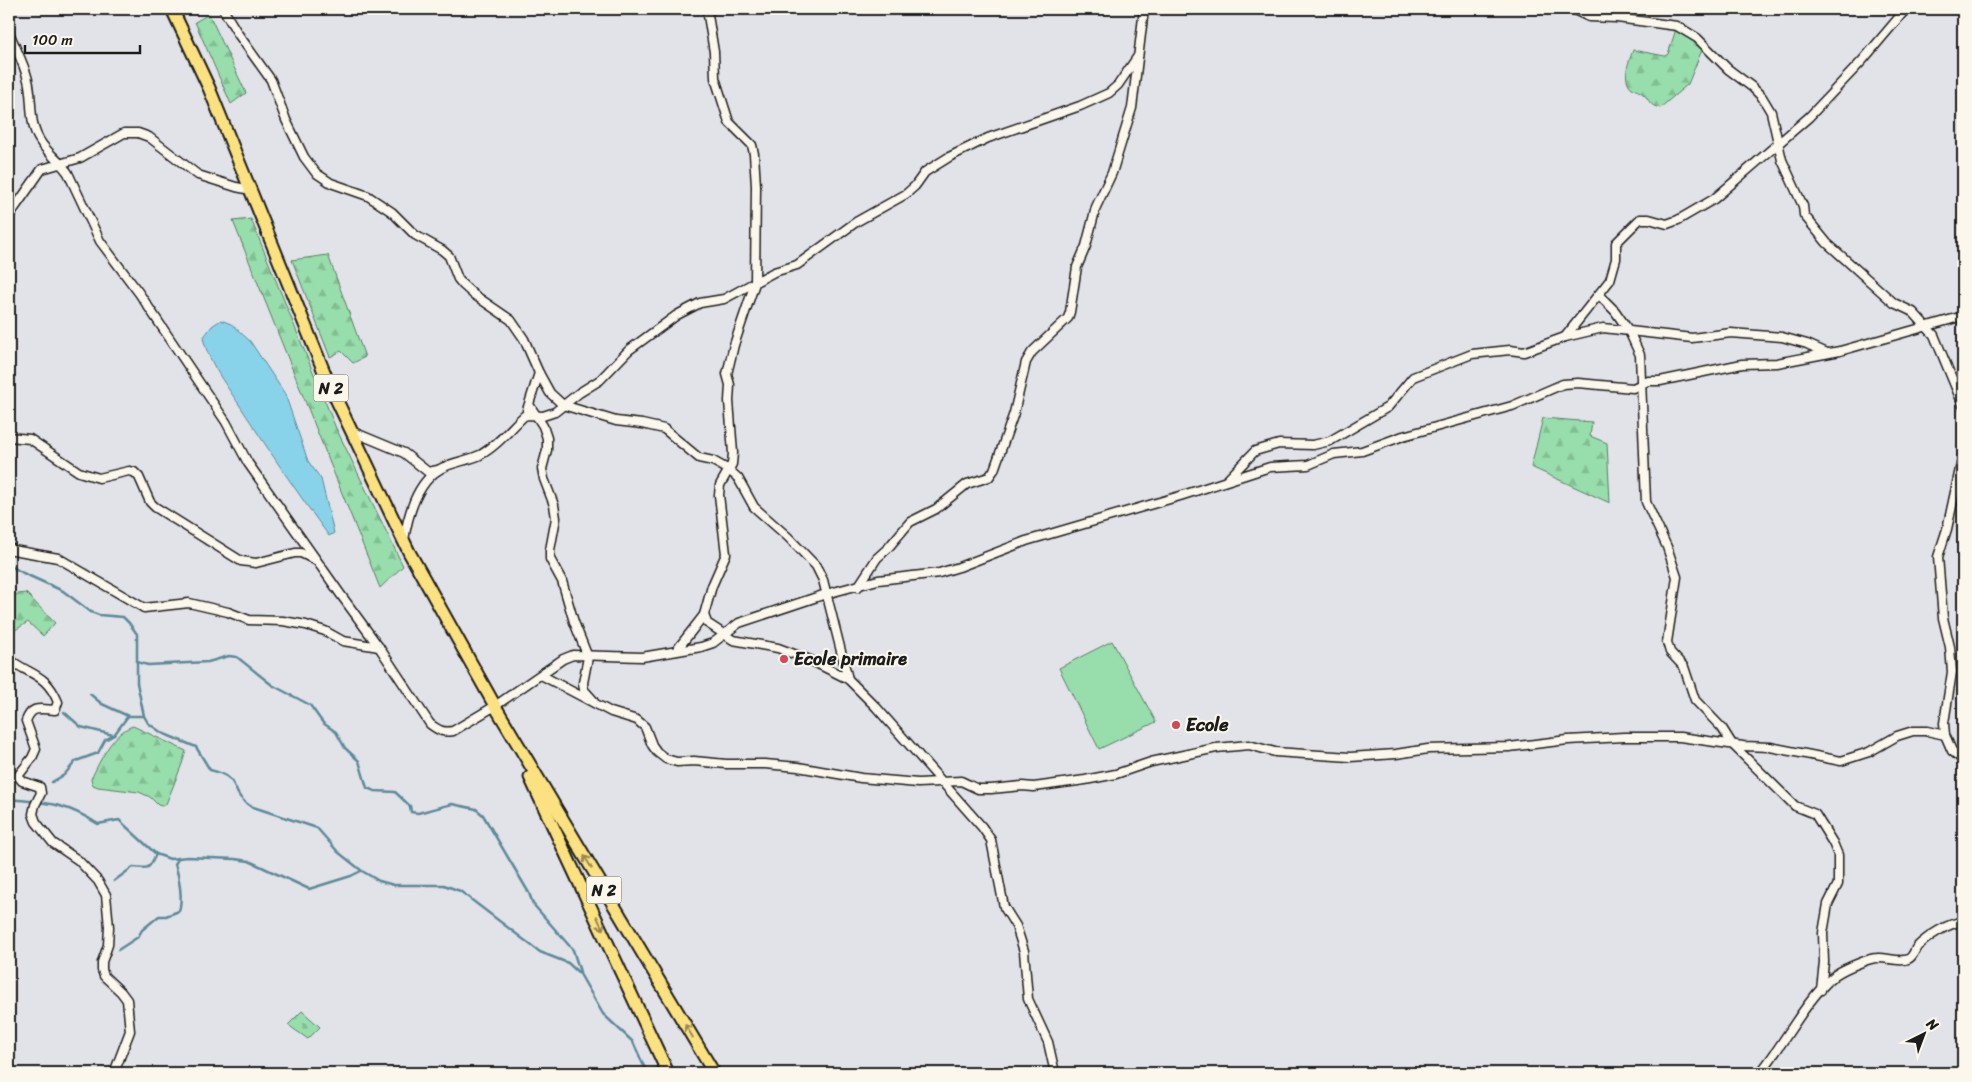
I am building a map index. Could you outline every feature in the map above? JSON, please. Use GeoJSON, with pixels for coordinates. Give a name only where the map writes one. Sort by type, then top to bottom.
{"type":"FeatureCollection","features":[{"type":"Feature","properties":{"kind":"main road","name":"N 2"},"geometry":{"type":"LineString","coordinates":[[172,9],[196,56],[329,384],[404,542],[495,706],[714,1073]]}},
{"type":"Feature","properties":{"kind":"main road","name":"N 2"},"geometry":{"type":"LineString","coordinates":[[495,706],[570,860],[668,1073]]}},
{"type":"Feature","properties":{"kind":"street"},"geometry":{"type":"LineString","coordinates":[[223,9],[238,34],[271,80],[286,120],[304,157],[316,173],[331,183],[368,196],[392,212],[415,235],[449,256],[458,279],[463,285],[511,320],[524,338],[550,393],[563,405],[616,421],[664,429],[699,458],[729,470],[738,478],[754,508],[788,537],[816,566],[823,580],[848,679]]}},
{"type":"Feature","properties":{"kind":"street"},"geometry":{"type":"LineString","coordinates":[[676,651],[704,615],[712,586],[726,554],[720,485],[732,464],[733,453],[729,401],[730,385],[727,374],[734,346],[755,283],[756,186],[754,154],[752,145],[729,122],[715,78],[714,52],[707,9]]}},
{"type":"Feature","properties":{"kind":"street"},"geometry":{"type":"LineString","coordinates":[[858,586],[877,558],[910,522],[936,509],[968,484],[989,477],[994,470],[1014,413],[1026,362],[1032,352],[1068,318],[1076,267],[1086,246],[1096,207],[1112,173],[1132,108],[1144,9]]}},
{"type":"Feature","properties":{"kind":"street"},"geometry":{"type":"LineString","coordinates":[[1572,9],[1589,17],[1617,18],[1677,26],[1686,30],[1762,97],[1771,112],[1782,160],[1803,206],[1804,215],[1827,244],[1894,302],[1913,312],[1927,326],[1934,335],[1963,406]]}},
{"type":"Feature","properties":{"kind":"street"},"geometry":{"type":"LineString","coordinates":[[1565,337],[1610,280],[1616,259],[1616,243],[1640,219],[1649,219],[1667,224],[1678,220],[1714,199],[1809,117],[1906,9]]}},
{"type":"Feature","properties":{"kind":"street"},"geometry":{"type":"LineString","coordinates":[[9,32],[28,78],[32,122],[36,133],[40,141],[62,163],[68,173],[100,241],[144,301],[226,422],[248,463],[379,647],[430,724],[446,733],[453,732],[495,706],[573,654],[632,658],[712,643],[739,623],[826,594],[878,580],[939,573],[959,568],[1026,541],[1180,496],[1270,467],[1291,464],[1308,465],[1334,454],[1362,451],[1403,436],[1512,406],[1563,384],[1578,383],[1633,388],[1648,381],[1660,381],[1742,364],[1777,363],[1826,353],[1963,316]]}},
{"type":"Feature","properties":{"kind":"street"},"geometry":{"type":"LineString","coordinates":[[524,416],[528,414],[543,416],[555,412],[579,393],[600,380],[629,350],[677,315],[700,303],[724,298],[774,272],[803,262],[856,222],[906,194],[915,186],[925,172],[949,157],[988,138],[1080,106],[1109,93],[1118,85],[1138,56]]}},
{"type":"Feature","properties":{"kind":"street"},"geometry":{"type":"LineString","coordinates":[[9,216],[42,169],[80,158],[124,133],[138,133],[149,137],[198,175],[251,190]]}},
{"type":"Feature","properties":{"kind":"street"},"geometry":{"type":"LineString","coordinates":[[1600,295],[1615,311],[1629,331],[1640,355],[1646,502],[1667,547],[1677,578],[1667,642],[1670,652],[1684,667],[1695,700],[1722,728],[1732,744],[1795,806],[1815,814],[1833,842],[1838,855],[1838,884],[1828,904],[1823,933],[1824,962],[1821,990]]}},
{"type":"Feature","properties":{"kind":"street"},"geometry":{"type":"LineString","coordinates":[[1225,481],[1255,451],[1279,444],[1312,445],[1330,441],[1388,407],[1413,376],[1472,354],[1510,350],[1524,352],[1565,337],[1603,328],[1692,338],[1731,333],[1782,337],[1807,344],[1826,353]]}},
{"type":"Feature","properties":{"kind":"street"},"geometry":{"type":"LineString","coordinates":[[351,431],[404,452],[428,472],[440,469],[480,455],[493,446],[524,416],[530,406],[539,373]]}},
{"type":"Feature","properties":{"kind":"street"},"geometry":{"type":"LineString","coordinates":[[530,406],[547,438],[547,450],[542,469],[554,505],[556,518],[550,559],[562,581],[574,622],[588,655],[583,683],[584,690],[596,704]]}},
{"type":"Feature","properties":{"kind":"street"},"geometry":{"type":"LineString","coordinates":[[9,437],[30,440],[79,472],[99,478],[129,471],[134,472],[139,477],[150,502],[155,507],[241,561],[256,563],[295,553],[317,561]]}},
{"type":"Feature","properties":{"kind":"street"},"geometry":{"type":"LineString","coordinates":[[1963,455],[1947,529],[1938,557],[1943,618],[1950,647],[1952,672],[1944,722],[1945,735],[1952,750],[1963,760]]}},
{"type":"Feature","properties":{"kind":"street"},"geometry":{"type":"LineString","coordinates":[[404,542],[412,507],[428,480],[440,469]]}},
{"type":"Feature","properties":{"kind":"street"},"geometry":{"type":"LineString","coordinates":[[9,547],[13,550],[58,558],[144,608],[189,603],[228,612],[249,620],[283,621],[306,625],[325,631],[342,641],[379,647]]}},
{"type":"Feature","properties":{"kind":"street"},"geometry":{"type":"LineString","coordinates":[[704,615],[707,623],[733,640],[786,651],[810,660],[848,679],[876,707],[943,782],[991,840],[1004,907],[1016,926],[1024,951],[1028,999],[1048,1042],[1055,1073]]}},
{"type":"Feature","properties":{"kind":"street"},"geometry":{"type":"LineString","coordinates":[[9,659],[21,668],[45,680],[54,692],[58,702],[55,710],[38,707],[28,715],[26,720],[36,749],[32,758],[18,776],[22,781],[40,787],[41,793],[36,801],[33,814],[36,822],[52,843],[78,860],[98,881],[106,894],[109,927],[108,945],[102,962],[102,970],[104,976],[127,1000],[130,1031],[114,1073]]}},
{"type":"Feature","properties":{"kind":"street"},"geometry":{"type":"LineString","coordinates":[[541,675],[611,712],[637,720],[645,727],[657,752],[666,759],[677,762],[765,764],[806,768],[861,778],[918,783],[961,782],[978,788],[991,789],[1022,786],[1034,787],[1085,780],[1116,774],[1151,762],[1216,748],[1249,745],[1274,752],[1350,757],[1396,754],[1428,749],[1509,747],[1568,740],[1680,737],[1743,746],[1770,747],[1841,761],[1869,752],[1897,736],[1913,731],[1927,731],[1945,735]]}},
{"type":"Feature","properties":{"kind":"street"},"geometry":{"type":"LineString","coordinates":[[1760,1073],[1775,1055],[1792,1027],[1821,990],[1837,974],[1862,962],[1878,958],[1905,960],[1910,958],[1918,947],[1944,927],[1956,922],[1963,922]]}},
{"type":"Feature","properties":{"kind":"green space"},"geometry":{"type":"Polygon","coordinates":[[[209,14],[246,93],[231,104],[195,22],[209,14]]]}},
{"type":"Feature","properties":{"kind":"green space"},"geometry":{"type":"Polygon","coordinates":[[[1677,26],[1704,45],[1688,84],[1660,108],[1653,106],[1646,96],[1632,88],[1629,84],[1626,75],[1628,65],[1633,50],[1665,56],[1668,54],[1677,26]]]}},
{"type":"Feature","properties":{"kind":"green space"},"geometry":{"type":"Polygon","coordinates":[[[251,219],[335,426],[403,566],[380,588],[233,221],[251,219]]]}},
{"type":"Feature","properties":{"kind":"green space"},"geometry":{"type":"Polygon","coordinates":[[[328,255],[365,357],[353,363],[341,351],[330,357],[292,260],[328,255]]]}},
{"type":"Feature","properties":{"kind":"green space"},"geometry":{"type":"Polygon","coordinates":[[[1543,418],[1592,422],[1590,436],[1607,443],[1610,503],[1531,467],[1543,418]]]}},
{"type":"Feature","properties":{"kind":"green space"},"geometry":{"type":"Polygon","coordinates":[[[26,593],[55,623],[43,636],[28,622],[9,634],[9,595],[26,593]]]}},
{"type":"Feature","properties":{"kind":"green space"},"geometry":{"type":"Polygon","coordinates":[[[1112,641],[1156,722],[1099,749],[1059,668],[1112,641]]]}},
{"type":"Feature","properties":{"kind":"green space"},"geometry":{"type":"Polygon","coordinates":[[[133,726],[186,751],[166,804],[162,806],[139,792],[93,785],[91,779],[108,748],[119,734],[133,726]]]}},
{"type":"Feature","properties":{"kind":"green space"},"geometry":{"type":"Polygon","coordinates":[[[302,1011],[320,1027],[308,1039],[288,1025],[302,1011]]]}},
{"type":"Feature","properties":{"kind":"water"},"geometry":{"type":"Polygon","coordinates":[[[221,320],[231,324],[250,341],[285,394],[308,461],[321,479],[334,533],[329,536],[214,366],[203,338],[212,326],[221,320]]]}},
{"type":"Feature","properties":{"kind":"waterway"},"geometry":{"type":"LineString","coordinates":[[9,565],[63,591],[91,612],[99,615],[123,617],[137,634],[137,683],[144,716],[148,723],[162,733],[196,747],[210,770],[221,773],[232,781],[239,795],[250,806],[317,828],[338,852],[362,871],[379,881],[394,885],[444,885],[460,891],[540,952],[568,963],[580,974],[603,1014],[633,1042],[647,1073]]}},
{"type":"Feature","properties":{"kind":"waterway"},"geometry":{"type":"LineString","coordinates":[[137,662],[148,665],[208,662],[229,656],[237,657],[272,685],[310,705],[323,723],[336,732],[345,748],[359,761],[367,788],[375,791],[395,792],[410,806],[411,812],[418,813],[452,804],[476,809],[483,815],[529,893],[533,904],[573,950],[580,972]]}},
{"type":"Feature","properties":{"kind":"waterway"},"geometry":{"type":"LineString","coordinates":[[90,694],[102,704],[128,716]]}},
{"type":"Feature","properties":{"kind":"waterway"},"geometry":{"type":"LineString","coordinates":[[64,712],[81,727],[113,735]]}},
{"type":"Feature","properties":{"kind":"waterway"},"geometry":{"type":"LineString","coordinates":[[52,782],[64,775],[76,761],[98,753],[105,740],[114,735],[128,716],[144,716]]}},
{"type":"Feature","properties":{"kind":"waterway"},"geometry":{"type":"LineString","coordinates":[[9,799],[65,807],[98,824],[119,820],[156,854],[170,859],[187,857],[249,861],[309,889],[361,871]]}},
{"type":"Feature","properties":{"kind":"waterway"},"geometry":{"type":"LineString","coordinates":[[114,881],[133,867],[148,867],[156,854]]}},
{"type":"Feature","properties":{"kind":"waterway"},"geometry":{"type":"LineString","coordinates":[[118,950],[138,937],[142,930],[159,916],[166,916],[179,911],[181,900],[180,888],[175,864],[178,859]]}},
{"type":"Feature","properties":{"kind":"place","name":"Ecole primaire"},"geometry":{"type":"Point","coordinates":[784,659]}},
{"type":"Feature","properties":{"kind":"place","name":"Ecole"},"geometry":{"type":"Point","coordinates":[1176,725]}}]}
